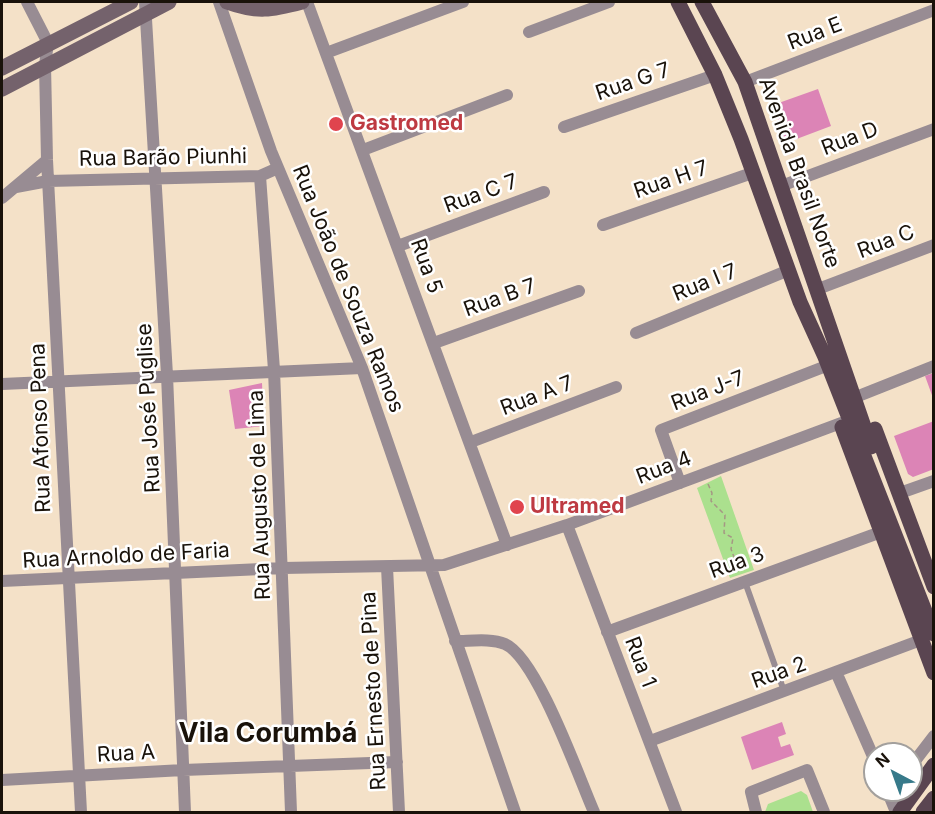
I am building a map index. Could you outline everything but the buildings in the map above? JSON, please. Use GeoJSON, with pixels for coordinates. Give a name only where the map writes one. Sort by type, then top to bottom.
{"type":"FeatureCollection","features":[{"type":"Feature","properties":{"kind":"main road","name":"Avenida Brasil Norte"},"geometry":{"type":"LineString","coordinates":[[678,2],[715,75],[813,333],[879,492],[927,637],[933,672]]}},
{"type":"Feature","properties":{"kind":"main road","name":"Avenida Brasil Norte"},"geometry":{"type":"LineString","coordinates":[[702,2],[745,82],[892,505],[933,613]]}},
{"type":"Feature","properties":{"kind":"main road","name":"Avenida Brasil Norte"},"geometry":{"type":"LineString","coordinates":[[813,333],[821,368],[881,532],[927,637]]}},
{"type":"Feature","properties":{"kind":"main road","name":"Avenida Brasil Norte"},"geometry":{"type":"LineString","coordinates":[[844,364],[861,396],[900,493],[933,587]]}},
{"type":"Feature","properties":{"kind":"main road"},"geometry":{"type":"LineString","coordinates":[[898,813],[933,765]]}},
{"type":"Feature","properties":{"kind":"main road"},"geometry":{"type":"LineString","coordinates":[[923,813],[933,798]]}},
{"type":"Feature","properties":{"kind":"street"},"geometry":{"type":"LineString","coordinates":[[27,2],[48,43]]}},
{"type":"Feature","properties":{"kind":"street"},"geometry":{"type":"LineString","coordinates":[[2,68],[131,2]]}},
{"type":"Feature","properties":{"kind":"street"},"geometry":{"type":"LineString","coordinates":[[2,89],[146,7],[169,2]]}},
{"type":"Feature","properties":{"kind":"street","name":"Rua João de Souza Ramos"},"geometry":{"type":"LineString","coordinates":[[219,2],[278,168],[362,368],[431,566]]}},
{"type":"Feature","properties":{"kind":"street"},"geometry":{"type":"LineString","coordinates":[[227,2],[248,9],[276,9],[302,2]]}},
{"type":"Feature","properties":{"kind":"street","name":"Rua 5"},"geometry":{"type":"LineString","coordinates":[[307,2],[471,442],[507,545]]}},
{"type":"Feature","properties":{"kind":"street"},"geometry":{"type":"LineString","coordinates":[[326,53],[463,2]]}},
{"type":"Feature","properties":{"kind":"street"},"geometry":{"type":"LineString","coordinates":[[529,32],[609,2]]}},
{"type":"Feature","properties":{"kind":"street","name":"Rua José Puglise"},"geometry":{"type":"LineString","coordinates":[[146,7],[167,375],[185,813]]}},
{"type":"Feature","properties":{"kind":"street"},"geometry":{"type":"LineString","coordinates":[[228,26],[236,16],[248,9]]}},
{"type":"Feature","properties":{"kind":"street","name":"Rua E"},"geometry":{"type":"LineString","coordinates":[[745,82],[933,10]]}},
{"type":"Feature","properties":{"kind":"street","name":"Rua Afonso Pena"},"geometry":{"type":"LineString","coordinates":[[48,43],[45,65],[47,160],[81,813]]}},
{"type":"Feature","properties":{"kind":"street","name":"Rua G 7"},"geometry":{"type":"LineString","coordinates":[[564,127],[715,75]]}},
{"type":"Feature","properties":{"kind":"street"},"geometry":{"type":"LineString","coordinates":[[363,150],[507,95]]}},
{"type":"Feature","properties":{"kind":"street","name":"Rua D"},"geometry":{"type":"LineString","coordinates":[[781,186],[933,129]]}},
{"type":"Feature","properties":{"kind":"street"},"geometry":{"type":"LineString","coordinates":[[2,198],[47,160]]}},
{"type":"Feature","properties":{"kind":"street","name":"Rua Barão Piunhi"},"geometry":{"type":"LineString","coordinates":[[15,187],[48,181],[260,176],[278,168]]}},
{"type":"Feature","properties":{"kind":"street","name":"Rua H 7"},"geometry":{"type":"LineString","coordinates":[[603,225],[752,172]]}},
{"type":"Feature","properties":{"kind":"street","name":"Rua Augusto de Lima"},"geometry":{"type":"LineString","coordinates":[[260,176],[274,370],[291,813]]}},
{"type":"Feature","properties":{"kind":"street","name":"Rua C 7"},"geometry":{"type":"LineString","coordinates":[[398,246],[544,192]]}},
{"type":"Feature","properties":{"kind":"street","name":"Rua C"},"geometry":{"type":"LineString","coordinates":[[818,289],[933,245]]}},
{"type":"Feature","properties":{"kind":"street","name":"Rua I 7"},"geometry":{"type":"LineString","coordinates":[[636,333],[789,270]]}},
{"type":"Feature","properties":{"kind":"street","name":"Rua B 7"},"geometry":{"type":"LineString","coordinates":[[434,343],[579,291]]}},
{"type":"Feature","properties":{"kind":"street"},"geometry":{"type":"LineString","coordinates":[[861,396],[933,366]]}},
{"type":"Feature","properties":{"kind":"street"},"geometry":{"type":"LineString","coordinates":[[2,384],[274,370],[362,368]]}},
{"type":"Feature","properties":{"kind":"street","name":"Rua J-7"},"geometry":{"type":"LineString","coordinates":[[680,483],[661,430],[821,368]]}},
{"type":"Feature","properties":{"kind":"street","name":"Rua A 7"},"geometry":{"type":"LineString","coordinates":[[471,442],[616,387]]}},
{"type":"Feature","properties":{"kind":"street","name":"Rua 4"},"geometry":{"type":"LineString","coordinates":[[431,566],[444,565],[567,525],[841,423]]}},
{"type":"Feature","properties":{"kind":"street"},"geometry":{"type":"LineString","coordinates":[[900,493],[933,481]]}},
{"type":"Feature","properties":{"kind":"street","name":"Rua 1"},"geometry":{"type":"LineString","coordinates":[[567,525],[676,813]]}},
{"type":"Feature","properties":{"kind":"street","name":"Rua 3"},"geometry":{"type":"LineString","coordinates":[[607,632],[745,578],[881,532]]}},
{"type":"Feature","properties":{"kind":"street"},"geometry":{"type":"LineString","coordinates":[[431,566],[515,813]]}},
{"type":"Feature","properties":{"kind":"street","name":"Rua Arnoldo de Faria"},"geometry":{"type":"LineString","coordinates":[[2,581],[283,568],[431,566]]}},
{"type":"Feature","properties":{"kind":"street","name":"Rua Ernesto de Pina"},"geometry":{"type":"LineString","coordinates":[[387,567],[399,813]]}},
{"type":"Feature","properties":{"kind":"street","name":"Rua 2"},"geometry":{"type":"LineString","coordinates":[[650,741],[927,637]]}},
{"type":"Feature","properties":{"kind":"street"},"geometry":{"type":"LineString","coordinates":[[455,641],[493,641],[507,644],[525,661],[550,710],[594,813]]}},
{"type":"Feature","properties":{"kind":"street"},"geometry":{"type":"LineString","coordinates":[[836,672],[867,742]]}},
{"type":"Feature","properties":{"kind":"street"},"geometry":{"type":"LineString","coordinates":[[923,749],[933,736]]}},
{"type":"Feature","properties":{"kind":"street","name":"Rua A"},"geometry":{"type":"LineString","coordinates":[[2,780],[397,762]]}},
{"type":"Feature","properties":{"kind":"street"},"geometry":{"type":"LineString","coordinates":[[756,813],[751,792],[807,770],[825,813]]}},
{"type":"Feature","properties":{"kind":"lane"},"geometry":{"type":"LineString","coordinates":[[745,578],[784,691]]}},
{"type":"Feature","properties":{"kind":"path"},"geometry":{"type":"LineString","coordinates":[[707,481],[712,493],[711,501],[725,515],[724,533],[733,538],[731,549],[734,557],[742,556],[743,561],[739,568],[745,578]]}},
{"type":"Feature","properties":{"kind":"green space"},"geometry":{"type":"Polygon","coordinates":[[[721,476],[754,570],[730,578],[697,488],[721,476]]]}},
{"type":"Feature","properties":{"kind":"green space"},"geometry":{"type":"Polygon","coordinates":[[[801,791],[807,795],[813,812],[765,812],[768,804],[801,791]]]}},
{"type":"Feature","properties":{"kind":"place","name":"Gastromed"},"geometry":{"type":"Point","coordinates":[336,124]}},
{"type":"Feature","properties":{"kind":"place","name":"Ultramed"},"geometry":{"type":"Point","coordinates":[517,507]}},
{"type":"Feature","properties":{"kind":"district","name":"Vila Corumbá"},"geometry":{"type":"Point","coordinates":[268,734]}}]}
